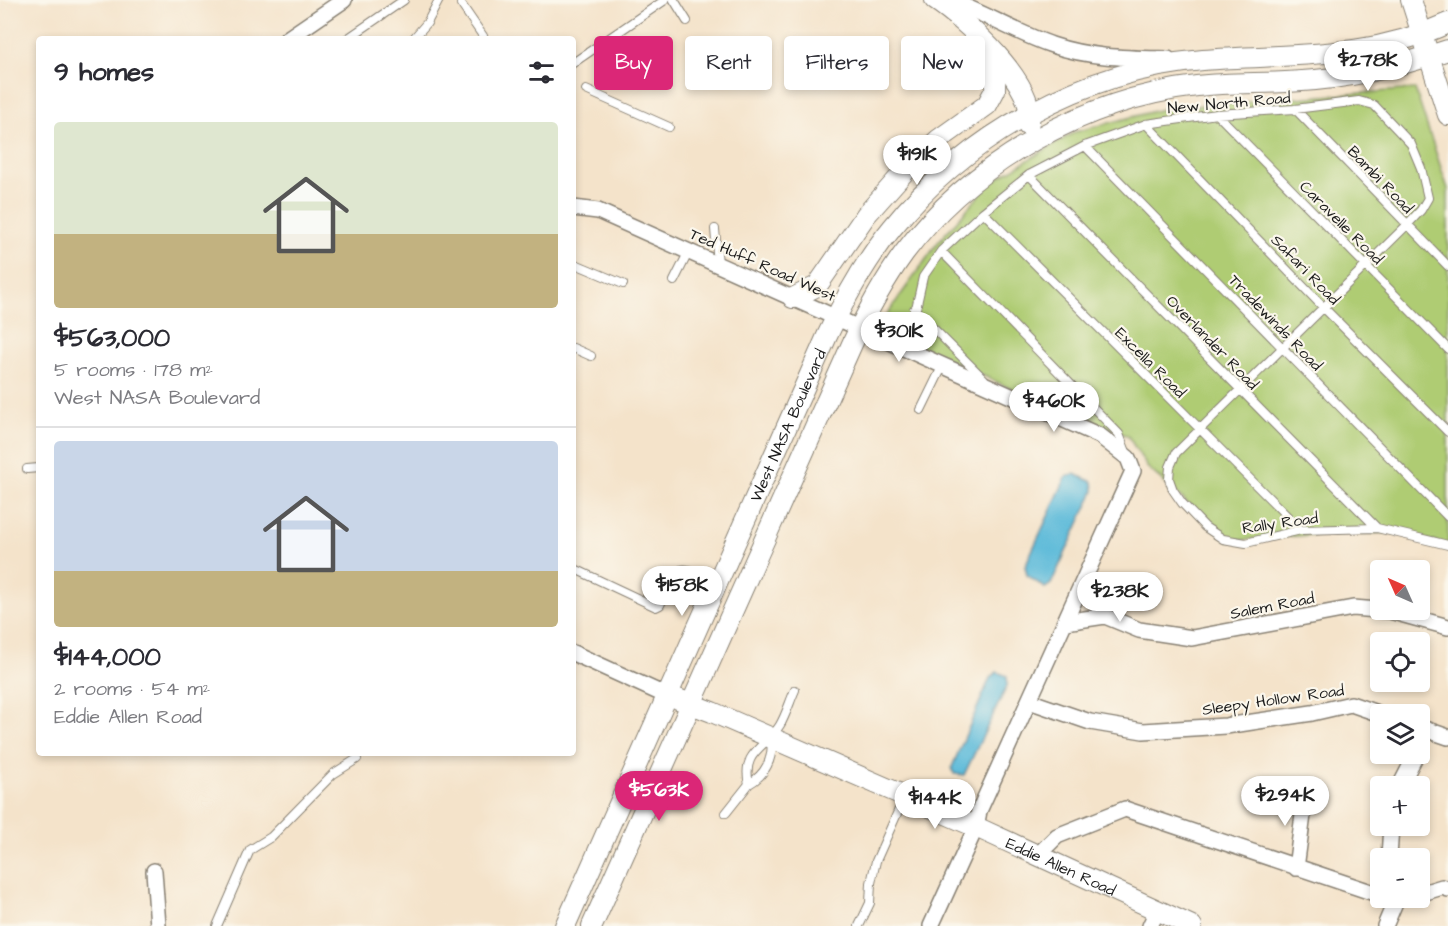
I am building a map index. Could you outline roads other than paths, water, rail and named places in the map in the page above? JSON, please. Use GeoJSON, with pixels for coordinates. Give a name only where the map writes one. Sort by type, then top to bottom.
{"type":"FeatureCollection","features":[{"type":"Feature","properties":{"kind":"main road"},"geometry":{"type":"LineString","coordinates":[[935,0],[965,22],[996,54],[1016,82],[1031,114],[1025,132],[976,180]]}},
{"type":"Feature","properties":{"kind":"main road"},"geometry":{"type":"LineString","coordinates":[[1411,0],[1448,115]]}},
{"type":"Feature","properties":{"kind":"main road","name":"West NASA Boulevard"},"geometry":{"type":"LineString","coordinates":[[565,926],[836,317],[868,261],[906,212],[955,165],[1003,130],[1068,95],[1104,81],[1145,70],[1204,60],[1336,53],[1385,44],[1448,23]]}},
{"type":"Feature","properties":{"kind":"main road","name":"West NASA Boulevard"},"geometry":{"type":"LineString","coordinates":[[592,926],[860,327],[875,297],[905,253],[937,216],[976,180],[1007,157],[1060,128],[1096,112],[1144,96],[1197,86],[1299,82],[1344,77],[1387,69],[1448,50]]}},
{"type":"Feature","properties":{"kind":"main road"},"geometry":{"type":"LineString","coordinates":[[794,298],[817,286],[866,215],[906,170],[938,141],[987,105],[995,90],[996,54]]}},
{"type":"Feature","properties":{"kind":"main road","name":"Eddie Allen Road"},"geometry":{"type":"LineString","coordinates":[[667,696],[691,704],[976,827],[1037,856],[1154,918],[1192,926]]}},
{"type":"Feature","properties":{"kind":"street"},"geometry":{"type":"LineString","coordinates":[[291,36],[344,0]]}},
{"type":"Feature","properties":{"kind":"street"},"geometry":{"type":"LineString","coordinates":[[949,0],[1051,45],[1079,53],[1125,58],[1204,60]]}},
{"type":"Feature","properties":{"kind":"street","name":"Ted Huff Road West"},"geometry":{"type":"LineString","coordinates":[[576,208],[598,211],[860,327],[1100,436],[1128,458]]}},
{"type":"Feature","properties":{"kind":"street"},"geometry":{"type":"LineString","coordinates":[[931,926],[976,827],[979,811],[1133,471],[1128,458]]}},
{"type":"Feature","properties":{"kind":"street"},"geometry":{"type":"LineString","coordinates":[[1065,622],[1105,616],[1083,584]]}},
{"type":"Feature","properties":{"kind":"street","name":"Salem Road"},"geometry":{"type":"LineString","coordinates":[[1105,616],[1139,630],[1192,638],[1353,608],[1390,611],[1448,627]]}},
{"type":"Feature","properties":{"kind":"street"},"geometry":{"type":"LineString","coordinates":[[576,654],[667,696]]}},
{"type":"Feature","properties":{"kind":"street","name":"Sleepy Hollow Road"},"geometry":{"type":"LineString","coordinates":[[1029,701],[1090,722],[1143,731],[1226,726],[1312,713],[1351,704],[1370,711]]}},
{"type":"Feature","properties":{"kind":"street"},"geometry":{"type":"LineString","coordinates":[[1430,730],[1448,737]]}},
{"type":"Feature","properties":{"kind":"street"},"geometry":{"type":"LineString","coordinates":[[1296,868],[1306,792]]}},
{"type":"Feature","properties":{"kind":"street"},"geometry":{"type":"LineString","coordinates":[[1037,856],[1058,836],[1125,809],[1370,892]]}},
{"type":"Feature","properties":{"kind":"street"},"geometry":{"type":"LineString","coordinates":[[154,871],[158,926]]}},
{"type":"Feature","properties":{"kind":"street"},"geometry":{"type":"LineString","coordinates":[[1430,891],[1442,887],[1448,889]]}},
{"type":"Feature","properties":{"kind":"street"},"geometry":{"type":"LineString","coordinates":[[1385,926],[1392,908]]}},
{"type":"Feature","properties":{"kind":"lane"},"geometry":{"type":"LineString","coordinates":[[351,36],[404,0]]}},
{"type":"Feature","properties":{"kind":"lane"},"geometry":{"type":"LineString","coordinates":[[415,36],[427,23],[439,0]]}},
{"type":"Feature","properties":{"kind":"lane"},"geometry":{"type":"LineString","coordinates":[[576,61],[665,0]]}},
{"type":"Feature","properties":{"kind":"lane"},"geometry":{"type":"LineString","coordinates":[[674,0],[687,21]]}},
{"type":"Feature","properties":{"kind":"lane"},"geometry":{"type":"LineString","coordinates":[[461,4],[483,36]]}},
{"type":"Feature","properties":{"kind":"lane"},"geometry":{"type":"LineString","coordinates":[[586,90],[669,127]]}},
{"type":"Feature","properties":{"kind":"lane","name":"New North Road"},"geometry":{"type":"LineString","coordinates":[[907,349],[922,277],[941,251],[983,212],[1029,175],[1085,146],[1146,124],[1217,114],[1295,109],[1359,101],[1374,105],[1411,144],[1421,168],[1428,198],[1421,210],[1407,225],[1176,453]]}},
{"type":"Feature","properties":{"kind":"lane","name":"Bambi Road"},"geometry":{"type":"LineString","coordinates":[[1295,109],[1448,266]]}},
{"type":"Feature","properties":{"kind":"lane","name":"Caravelle Road"},"geometry":{"type":"LineString","coordinates":[[1217,114],[1448,349]]}},
{"type":"Feature","properties":{"kind":"lane","name":"Safari Road"},"geometry":{"type":"LineString","coordinates":[[1146,124],[1448,432]]}},
{"type":"Feature","properties":{"kind":"lane","name":"Tradewinds Road"},"geometry":{"type":"LineString","coordinates":[[1085,146],[1448,517]]}},
{"type":"Feature","properties":{"kind":"lane","name":"Overlander Road"},"geometry":{"type":"LineString","coordinates":[[1029,175],[1377,528]]}},
{"type":"Feature","properties":{"kind":"lane","name":"Excella Road"},"geometry":{"type":"LineString","coordinates":[[983,212],[1301,530]]}},
{"type":"Feature","properties":{"kind":"lane"},"geometry":{"type":"LineString","coordinates":[[715,229],[718,264]]}},
{"type":"Feature","properties":{"kind":"lane"},"geometry":{"type":"LineString","coordinates":[[674,281],[689,251]]}},
{"type":"Feature","properties":{"kind":"lane"},"geometry":{"type":"LineString","coordinates":[[941,251],[1119,434],[1128,458]]}},
{"type":"Feature","properties":{"kind":"lane"},"geometry":{"type":"LineString","coordinates":[[576,264],[623,284]]}},
{"type":"Feature","properties":{"kind":"lane"},"geometry":{"type":"LineString","coordinates":[[914,309],[993,388]]}},
{"type":"Feature","properties":{"kind":"lane"},"geometry":{"type":"LineString","coordinates":[[576,349],[591,356]]}},
{"type":"Feature","properties":{"kind":"lane"},"geometry":{"type":"LineString","coordinates":[[921,410],[943,365]]}},
{"type":"Feature","properties":{"kind":"lane","name":"Rally Road"},"geometry":{"type":"LineString","coordinates":[[1176,453],[1170,467],[1169,479],[1173,490],[1205,527],[1223,539],[1246,543],[1301,530],[1377,528],[1448,545]]}},
{"type":"Feature","properties":{"kind":"lane"},"geometry":{"type":"LineString","coordinates":[[27,469],[36,468]]}},
{"type":"Feature","properties":{"kind":"lane"},"geometry":{"type":"LineString","coordinates":[[576,569],[656,607],[660,605],[679,569],[685,568],[718,582]]}},
{"type":"Feature","properties":{"kind":"lane"},"geometry":{"type":"LineString","coordinates":[[749,784],[746,772],[757,747],[771,738],[781,723],[795,690]]}},
{"type":"Feature","properties":{"kind":"lane"},"geometry":{"type":"LineString","coordinates":[[726,813],[749,784],[760,778],[773,752],[771,738]]}},
{"type":"Feature","properties":{"kind":"lane"},"geometry":{"type":"LineString","coordinates":[[217,926],[250,850],[271,837],[333,774],[357,759]]}},
{"type":"Feature","properties":{"kind":"lane"},"geometry":{"type":"LineString","coordinates":[[860,926],[870,903],[876,861],[905,796]]}},
{"type":"Feature","properties":{"kind":"water"},"geometry":{"type":"Polygon","coordinates":[[[1074,474],[1093,482],[1094,491],[1051,584],[1045,588],[1027,575],[1025,566],[1066,477],[1074,474]]]}},
{"type":"Feature","properties":{"kind":"water"},"geometry":{"type":"Polygon","coordinates":[[[997,672],[1007,676],[1007,686],[964,775],[954,774],[952,767],[990,678],[997,672]]]}}]}
